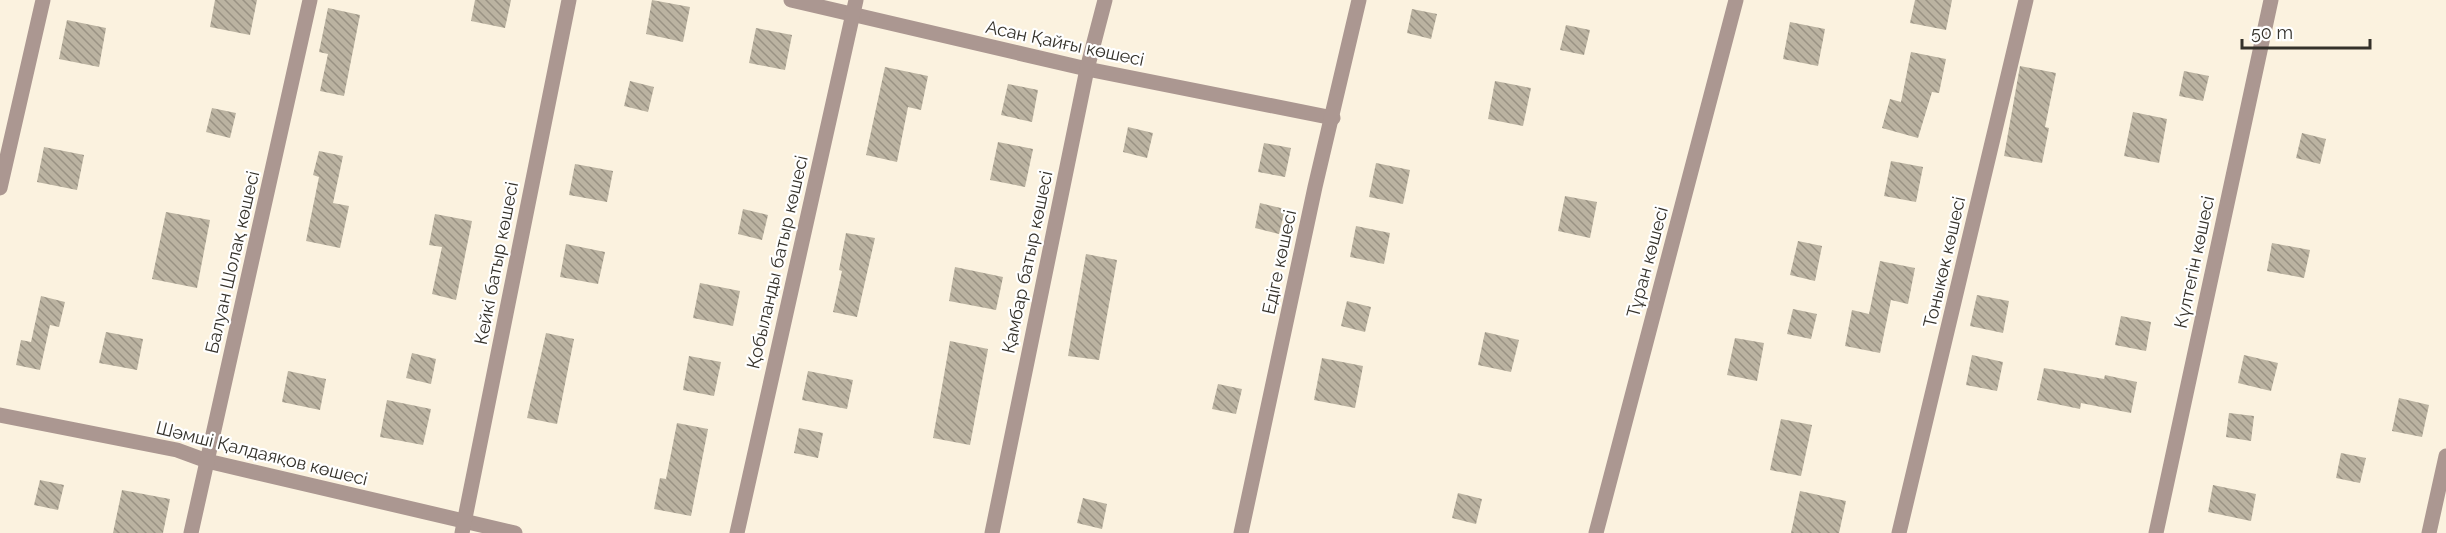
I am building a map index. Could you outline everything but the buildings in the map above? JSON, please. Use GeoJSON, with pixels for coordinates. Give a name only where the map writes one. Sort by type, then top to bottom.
{"type":"FeatureCollection","features":[{"type":"Feature","properties":{"kind":"street"},"geometry":{"type":"LineString","coordinates":[[0,188],[43,0]]}},
{"type":"Feature","properties":{"kind":"street","name":"Балуан Шолақ көшесі"},"geometry":{"type":"LineString","coordinates":[[190,533],[310,0]]}},
{"type":"Feature","properties":{"kind":"street","name":"Кейкі батыр көшесі"},"geometry":{"type":"LineString","coordinates":[[463,527],[569,0]]}},
{"type":"Feature","properties":{"kind":"street","name":"Асан Қайғы көшесі"},"geometry":{"type":"LineString","coordinates":[[791,0],[855,8],[1087,69],[1333,118]]}},
{"type":"Feature","properties":{"kind":"street","name":"Қамбар батыр көшесі"},"geometry":{"type":"LineString","coordinates":[[992,533],[1087,69],[1105,0]]}},
{"type":"Feature","properties":{"kind":"street","name":"Едіге көшесі"},"geometry":{"type":"LineString","coordinates":[[1241,533],[1315,186],[1333,118],[1359,0]]}},
{"type":"Feature","properties":{"kind":"street","name":"Тұран көшесі"},"geometry":{"type":"LineString","coordinates":[[1596,533],[1736,0]]}},
{"type":"Feature","properties":{"kind":"street","name":"Тоныкөк көшесі"},"geometry":{"type":"LineString","coordinates":[[1899,533],[2026,0]]}},
{"type":"Feature","properties":{"kind":"street","name":"Күлтегін көшесі"},"geometry":{"type":"LineString","coordinates":[[2156,533],[2271,0]]}},
{"type":"Feature","properties":{"kind":"street","name":"Қобыланды батыр көшесі"},"geometry":{"type":"LineString","coordinates":[[736,533],[855,8]]}},
{"type":"Feature","properties":{"kind":"street","name":"Шәмші Қалдаяқов көшесі"},"geometry":{"type":"LineString","coordinates":[[0,415],[177,450],[207,461],[463,527],[514,533]]}},
{"type":"Feature","properties":{"kind":"street"},"geometry":{"type":"LineString","coordinates":[[2429,533],[2446,456]]}}]}
